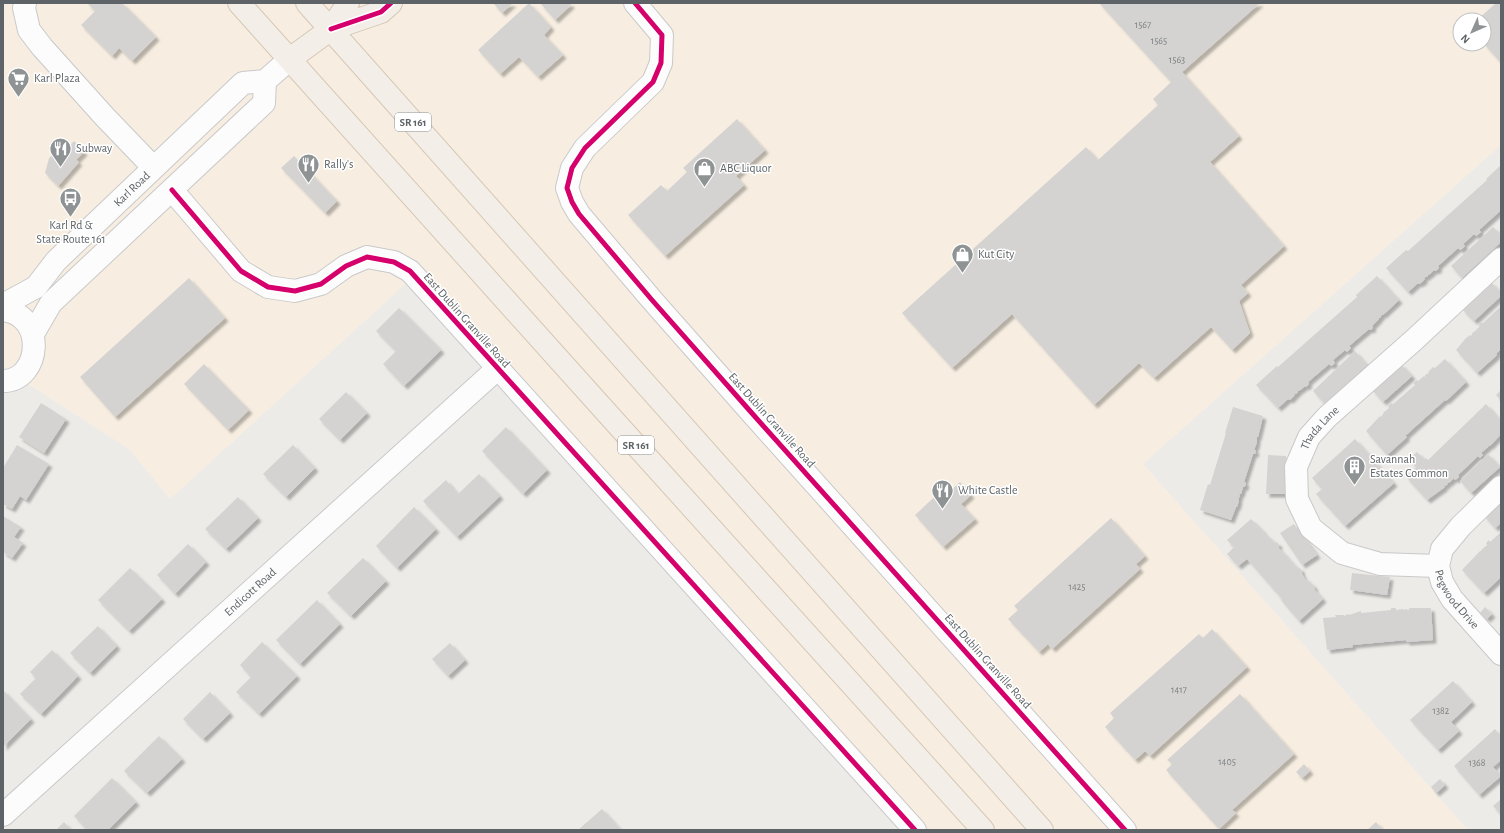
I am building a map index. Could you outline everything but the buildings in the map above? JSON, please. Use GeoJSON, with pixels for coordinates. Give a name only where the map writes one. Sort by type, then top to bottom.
{"type":"FeatureCollection","features":[{"type":"Feature","properties":{"kind":"main road","name":"SR 161"},"geometry":{"type":"LineString","coordinates":[[239,3],[983,830]]}},
{"type":"Feature","properties":{"kind":"main road","name":"SR 161"},"geometry":{"type":"LineString","coordinates":[[307,3],[1042,830]]}},
{"type":"Feature","properties":{"kind":"main road"},"geometry":{"type":"LineString","coordinates":[[331,29],[348,3]]}},
{"type":"Feature","properties":{"kind":"main road"},"geometry":{"type":"LineString","coordinates":[[290,59],[331,29],[381,12],[391,3]]}},
{"type":"Feature","properties":{"kind":"street"},"geometry":{"type":"LineString","coordinates":[[25,3],[24,8],[29,30],[42,47],[104,116],[153,167]]}},
{"type":"Feature","properties":{"kind":"street","name":"East Dublin Granville Road"},"geometry":{"type":"LineString","coordinates":[[635,3],[662,35],[661,63],[653,82],[586,148],[572,168],[567,188],[572,202],[579,214],[652,300],[1125,830]]}},
{"type":"Feature","properties":{"kind":"street"},"geometry":{"type":"LineString","coordinates":[[33,334],[52,303],[264,104],[265,81],[290,59]]}},
{"type":"Feature","properties":{"kind":"street","name":"Karl Road"},"geometry":{"type":"LineString","coordinates":[[3,305],[36,287],[56,261],[153,167],[243,83],[265,81]]}},
{"type":"Feature","properties":{"kind":"street","name":"East Dublin Granville Road"},"geometry":{"type":"LineString","coordinates":[[172,190],[241,271],[268,287],[295,291],[321,284],[346,266],[368,257],[394,262],[410,271],[915,830]]}},
{"type":"Feature","properties":{"kind":"street","name":"Thada Lane"},"geometry":{"type":"LineString","coordinates":[[1438,566],[1380,564],[1342,553],[1311,528],[1297,499],[1296,467],[1309,437],[1327,417],[1414,340],[1501,259]]}},
{"type":"Feature","properties":{"kind":"street"},"geometry":{"type":"LineString","coordinates":[[3,310],[19,316],[27,323],[33,334],[35,345],[27,368],[18,377],[3,381]]}},
{"type":"Feature","properties":{"kind":"street","name":"Endicott Road"},"geometry":{"type":"LineString","coordinates":[[3,815],[497,369]]}},
{"type":"Feature","properties":{"kind":"street","name":"Pegwood Drive"},"geometry":{"type":"LineString","coordinates":[[1501,487],[1460,526],[1442,549],[1438,566],[1442,582],[1452,599],[1501,654]]}},
{"type":"Feature","properties":{"kind":"shaded area"},"geometry":{"type":"Polygon","coordinates":[[[3,3],[1501,3],[1501,145],[1143,464],[1468,830],[915,830],[414,276],[170,499],[129,449],[3,368],[3,3]]]}},
{"type":"Feature","properties":{"kind":"cycle path"},"geometry":{"type":"LineString","coordinates":[[331,29],[381,12],[391,3]]}},
{"type":"Feature","properties":{"kind":"cycle path"},"geometry":{"type":"LineString","coordinates":[[635,3],[662,35],[661,63],[653,82],[585,148],[572,168],[567,188],[572,202],[579,214],[652,300],[750,411],[1125,830]]}},
{"type":"Feature","properties":{"kind":"cycle path"},"geometry":{"type":"LineString","coordinates":[[172,190],[241,271],[268,287],[295,291],[321,284],[346,266],[367,257],[394,262],[410,271],[915,830]]}},
{"type":"Feature","properties":{"kind":"place","name":"Karl Plaza"},"geometry":{"type":"Point","coordinates":[19,98]}},
{"type":"Feature","properties":{"kind":"place","name":"Subway"},"geometry":{"type":"Point","coordinates":[60,168]}},
{"type":"Feature","properties":{"kind":"place","name":"Rally's"},"geometry":{"type":"Point","coordinates":[309,184]}},
{"type":"Feature","properties":{"kind":"place","name":"ABC Liquor"},"geometry":{"type":"Point","coordinates":[705,188]}},
{"type":"Feature","properties":{"kind":"place","name":"Karl Rd & State Route 161"},"geometry":{"type":"Point","coordinates":[71,218]}},
{"type":"Feature","properties":{"kind":"place","name":"Kut City"},"geometry":{"type":"Point","coordinates":[963,274]}},
{"type":"Feature","properties":{"kind":"place","name":"Savannah Estates Common"},"geometry":{"type":"Point","coordinates":[1355,486]}},
{"type":"Feature","properties":{"kind":"place","name":"White Castle"},"geometry":{"type":"Point","coordinates":[943,510]}}]}
